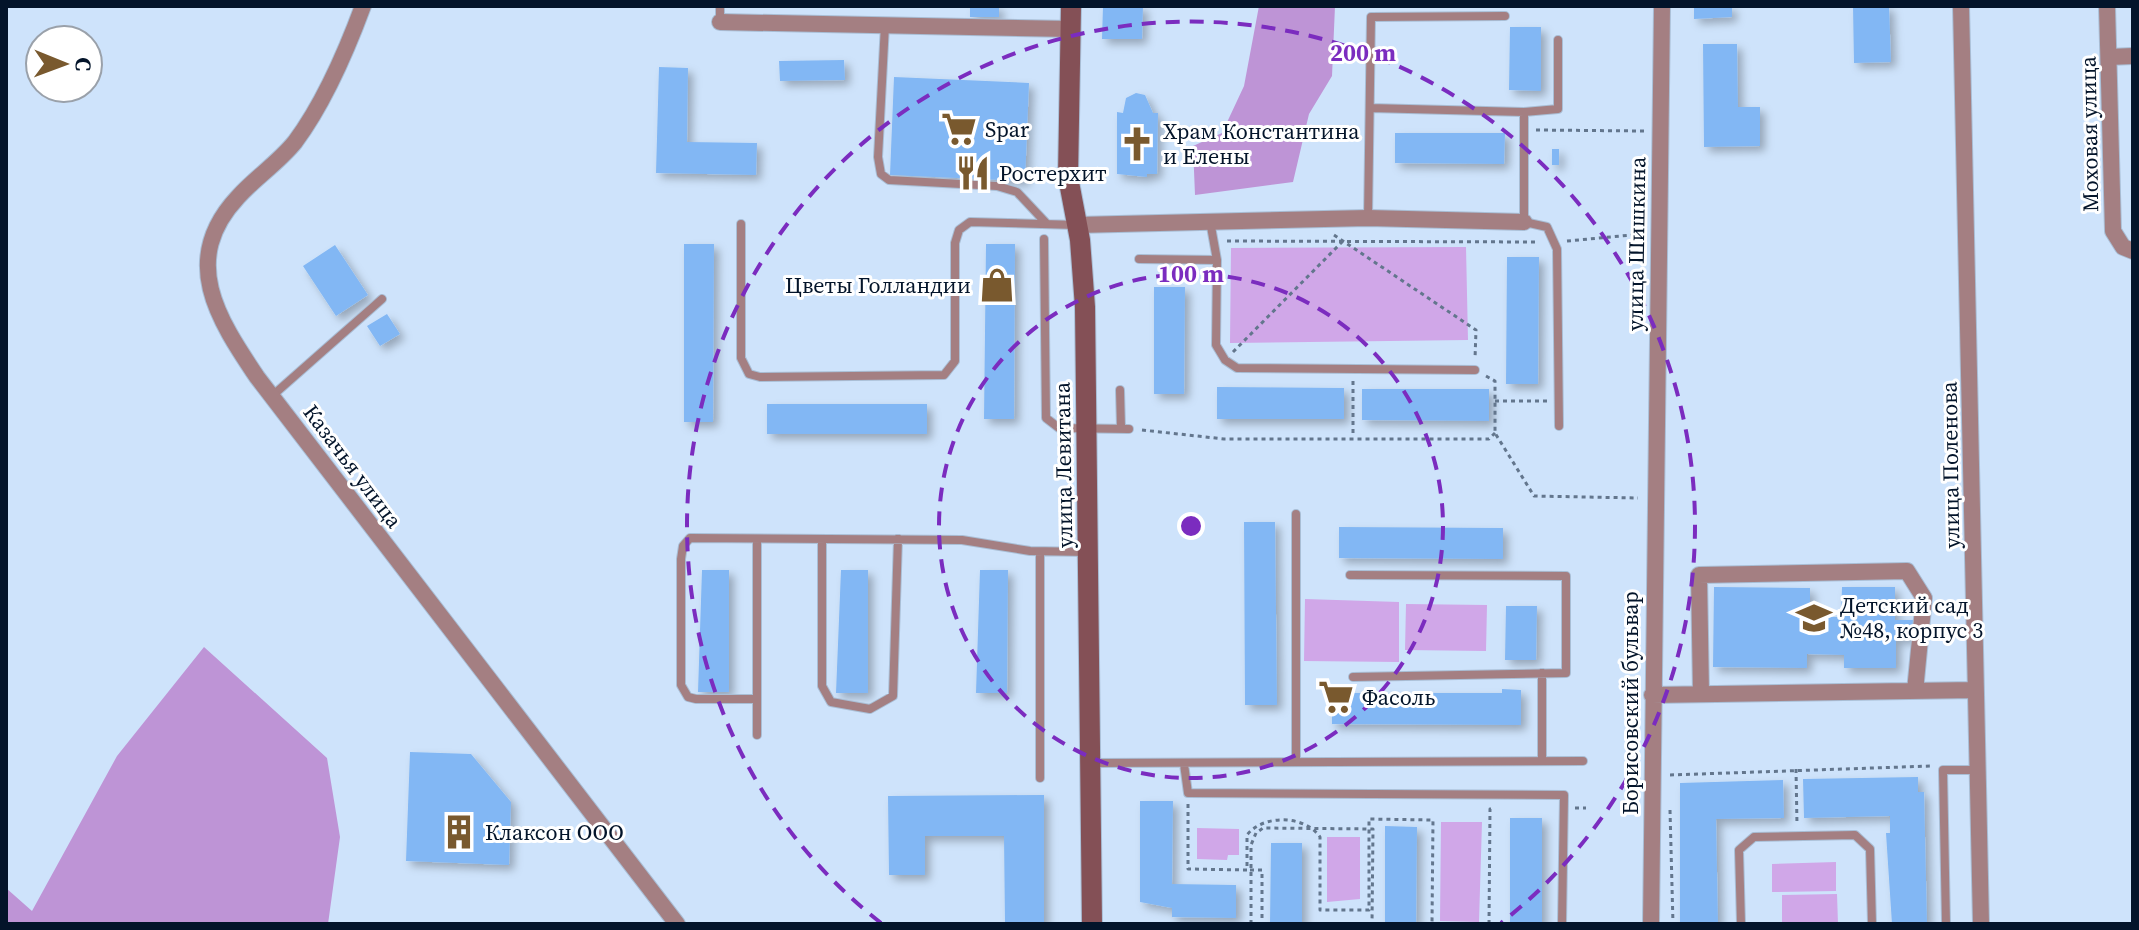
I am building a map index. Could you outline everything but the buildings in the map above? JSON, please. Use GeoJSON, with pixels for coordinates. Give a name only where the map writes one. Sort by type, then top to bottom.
{"type":"FeatureCollection","features":[{"type":"Feature","properties":{"kind":"street","name":"Казачья улица"},"geometry":{"type":"LineString","coordinates":[[363,6],[307,125],[282,157],[236,198],[218,225],[210,248],[209,284],[221,321],[272,396],[677,924]]}},
{"type":"Feature","properties":{"kind":"street","name":"улица Левитана"},"geometry":{"type":"LineString","coordinates":[[1071,6],[1068,177],[1085,293],[1092,924]]}},
{"type":"Feature","properties":{"kind":"street","name":"улица Шишкина"},"geometry":{"type":"LineString","coordinates":[[1654,490],[1662,6]]}},
{"type":"Feature","properties":{"kind":"street","name":"улица Поленова"},"geometry":{"type":"LineString","coordinates":[[1961,6],[1981,924]]}},
{"type":"Feature","properties":{"kind":"street","name":"Моховая улица"},"geometry":{"type":"LineString","coordinates":[[2107,6],[2113,231],[2123,247],[2133,251]]}},
{"type":"Feature","properties":{"kind":"street"},"geometry":{"type":"LineString","coordinates":[[720,14],[885,25],[1070,29]]}},
{"type":"Feature","properties":{"kind":"street"},"geometry":{"type":"LineString","coordinates":[[2109,57],[2133,56]]}},
{"type":"Feature","properties":{"kind":"street"},"geometry":{"type":"LineString","coordinates":[[1077,225],[1368,218],[1524,222]]}},
{"type":"Feature","properties":{"kind":"street","name":"Борисовский бульвар"},"geometry":{"type":"LineString","coordinates":[[1651,924],[1654,490]]}},
{"type":"Feature","properties":{"kind":"street"},"geometry":{"type":"LineString","coordinates":[[1701,694],[1699,575],[1891,571],[1907,571],[1924,598],[1915,691]]}},
{"type":"Feature","properties":{"kind":"street"},"geometry":{"type":"LineString","coordinates":[[1652,695],[1974,690]]}},
{"type":"Feature","properties":{"kind":"lane"},"geometry":{"type":"LineString","coordinates":[[1368,218],[1371,17],[1505,16]]}},
{"type":"Feature","properties":{"kind":"lane"},"geometry":{"type":"LineString","coordinates":[[885,25],[878,157],[881,174],[889,180],[997,186],[1017,192],[1047,224]]}},
{"type":"Feature","properties":{"kind":"lane"},"geometry":{"type":"LineString","coordinates":[[1370,108],[1524,112],[1558,109],[1558,40]]}},
{"type":"Feature","properties":{"kind":"lane"},"geometry":{"type":"LineString","coordinates":[[1524,112],[1524,222],[1540,223],[1556,242],[1559,426]]}},
{"type":"Feature","properties":{"kind":"lane"},"geometry":{"type":"LineString","coordinates":[[1210,220],[1217,260],[1216,345],[1225,360],[1237,368],[1475,370]]}},
{"type":"Feature","properties":{"kind":"lane"},"geometry":{"type":"LineString","coordinates":[[741,224],[744,369],[760,377],[944,375],[955,361],[955,243],[959,230],[970,222],[1077,225]]}},
{"type":"Feature","properties":{"kind":"lane"},"geometry":{"type":"LineString","coordinates":[[1044,239],[1044,412],[1054,426],[1125,428],[1120,390]]}},
{"type":"Feature","properties":{"kind":"lane"},"geometry":{"type":"LineString","coordinates":[[1139,259],[1217,260]]}},
{"type":"Feature","properties":{"kind":"lane"},"geometry":{"type":"LineString","coordinates":[[272,396],[382,299]]}},
{"type":"Feature","properties":{"kind":"lane"},"geometry":{"type":"LineString","coordinates":[[1296,514],[1296,761]]}},
{"type":"Feature","properties":{"kind":"lane"},"geometry":{"type":"LineString","coordinates":[[757,699],[696,699],[688,697],[681,685],[681,559],[683,546],[690,538],[962,540],[1040,552],[1088,552]]}},
{"type":"Feature","properties":{"kind":"lane"},"geometry":{"type":"LineString","coordinates":[[757,539],[757,735]]}},
{"type":"Feature","properties":{"kind":"lane"},"geometry":{"type":"LineString","coordinates":[[822,539],[822,686],[831,702],[870,709],[893,696],[898,539]]}},
{"type":"Feature","properties":{"kind":"lane"},"geometry":{"type":"LineString","coordinates":[[1040,552],[1040,778]]}},
{"type":"Feature","properties":{"kind":"lane"},"geometry":{"type":"LineString","coordinates":[[1350,575],[1566,576],[1566,673],[1353,677]]}},
{"type":"Feature","properties":{"kind":"lane"},"geometry":{"type":"LineString","coordinates":[[1542,673],[1542,761]]}},
{"type":"Feature","properties":{"kind":"lane"},"geometry":{"type":"LineString","coordinates":[[1092,763],[1583,761]]}},
{"type":"Feature","properties":{"kind":"lane"},"geometry":{"type":"LineString","coordinates":[[1184,764],[1188,793],[1564,795],[1562,924]]}},
{"type":"Feature","properties":{"kind":"lane"},"geometry":{"type":"LineString","coordinates":[[1946,924],[1943,770],[1976,770]]}},
{"type":"Feature","properties":{"kind":"lane"},"geometry":{"type":"LineString","coordinates":[[1741,924],[1741,845],[1754,837],[1855,835],[1867,845],[1872,924]]}},
{"type":"Feature","properties":{"kind":"path"},"geometry":{"type":"LineString","coordinates":[[1524,130],[1660,131]]}},
{"type":"Feature","properties":{"kind":"path"},"geometry":{"type":"LineString","coordinates":[[1310,219],[1476,330],[1475,370],[1495,381],[1495,433],[1534,496],[1654,490]]}},
{"type":"Feature","properties":{"kind":"path"},"geometry":{"type":"LineString","coordinates":[[1213,241],[1556,242],[1659,233]]}},
{"type":"Feature","properties":{"kind":"path"},"geometry":{"type":"LineString","coordinates":[[1225,360],[1343,241]]}},
{"type":"Feature","properties":{"kind":"path"},"geometry":{"type":"LineString","coordinates":[[1353,369],[1353,439]]}},
{"type":"Feature","properties":{"kind":"path"},"geometry":{"type":"LineString","coordinates":[[1495,401],[1558,402]]}},
{"type":"Feature","properties":{"kind":"path"},"geometry":{"type":"LineString","coordinates":[[1125,428],[1224,439],[1489,439],[1495,433]]}},
{"type":"Feature","properties":{"kind":"path"},"geometry":{"type":"LineString","coordinates":[[1670,787],[1670,772],[1943,766],[1943,770]]}},
{"type":"Feature","properties":{"kind":"path"},"geometry":{"type":"LineString","coordinates":[[1796,769],[1798,837]]}},
{"type":"Feature","properties":{"kind":"path"},"geometry":{"type":"LineString","coordinates":[[1188,793],[1188,869],[1262,870],[1262,924]]}},
{"type":"Feature","properties":{"kind":"path"},"geometry":{"type":"LineString","coordinates":[[1670,802],[1673,924]]}},
{"type":"Feature","properties":{"kind":"path"},"geometry":{"type":"LineString","coordinates":[[1563,807],[1586,808]]}},
{"type":"Feature","properties":{"kind":"path"},"geometry":{"type":"LineString","coordinates":[[1489,924],[1490,809],[1501,808]]}},
{"type":"Feature","properties":{"kind":"path"},"geometry":{"type":"LineString","coordinates":[[1372,924],[1369,819],[1433,820],[1432,924]]}},
{"type":"Feature","properties":{"kind":"path"},"geometry":{"type":"LineString","coordinates":[[1251,924],[1247,835],[1259,824],[1302,822],[1313,828],[1320,837],[1320,910],[1371,910]]}},
{"type":"Feature","properties":{"kind":"path"},"geometry":{"type":"LineString","coordinates":[[1313,828],[1369,829]]}},
{"type":"Feature","properties":{"kind":"shaded area"},"geometry":{"type":"Polygon","coordinates":[[[1259,6],[1335,6],[1332,76],[1309,114],[1293,182],[1195,195],[1193,146],[1222,133],[1244,86],[1259,6]]]}},
{"type":"Feature","properties":{"kind":"shaded area"},"geometry":{"type":"Polygon","coordinates":[[[1466,247],[1468,340],[1230,343],[1231,248],[1466,247]]]}},
{"type":"Feature","properties":{"kind":"shaded area"},"geometry":{"type":"Polygon","coordinates":[[[1305,599],[1399,602],[1399,662],[1304,661],[1305,599]]]}},
{"type":"Feature","properties":{"kind":"shaded area"},"geometry":{"type":"Polygon","coordinates":[[[1406,604],[1487,605],[1486,651],[1405,650],[1406,604]]]}},
{"type":"Feature","properties":{"kind":"shaded area"},"geometry":{"type":"Polygon","coordinates":[[[204,647],[327,758],[340,837],[328,924],[6,924],[6,888],[32,911],[117,756],[204,647]]]}},
{"type":"Feature","properties":{"kind":"shaded area"},"geometry":{"type":"Polygon","coordinates":[[[1441,822],[1482,822],[1479,922],[1440,921],[1441,822]]]}},
{"type":"Feature","properties":{"kind":"shaded area"},"geometry":{"type":"Polygon","coordinates":[[[1197,828],[1239,829],[1239,855],[1228,855],[1227,860],[1197,859],[1197,828]]]}},
{"type":"Feature","properties":{"kind":"shaded area"},"geometry":{"type":"Polygon","coordinates":[[[1327,837],[1360,837],[1360,899],[1327,902],[1327,837]]]}},
{"type":"Feature","properties":{"kind":"shaded area"},"geometry":{"type":"Polygon","coordinates":[[[1836,862],[1836,891],[1772,892],[1772,864],[1836,862]]]}},
{"type":"Feature","properties":{"kind":"shaded area"},"geometry":{"type":"Polygon","coordinates":[[[1837,894],[1838,924],[1782,924],[1782,895],[1837,894]]]}},
{"type":"Feature","properties":{"kind":"place","name":"Spar"},"geometry":{"type":"Point","coordinates":[959,129]}},
{"type":"Feature","properties":{"kind":"place","name":"Храм Константина и Елены"},"geometry":{"type":"Point","coordinates":[1137,144]}},
{"type":"Feature","properties":{"kind":"place","name":"Ростерхит"},"geometry":{"type":"Point","coordinates":[973,173]}},
{"type":"Feature","properties":{"kind":"place","name":"Цветы Голландии"},"geometry":{"type":"Point","coordinates":[997,285]}},
{"type":"Feature","properties":{"kind":"place","name":"Детский сад №48, корпус 3"},"geometry":{"type":"Point","coordinates":[1814,618]}},
{"type":"Feature","properties":{"kind":"place","name":"Фасоль"},"geometry":{"type":"Point","coordinates":[1336,697]}},
{"type":"Feature","properties":{"kind":"place","name":"Клаксон ООО"},"geometry":{"type":"Point","coordinates":[459,832]}}]}
